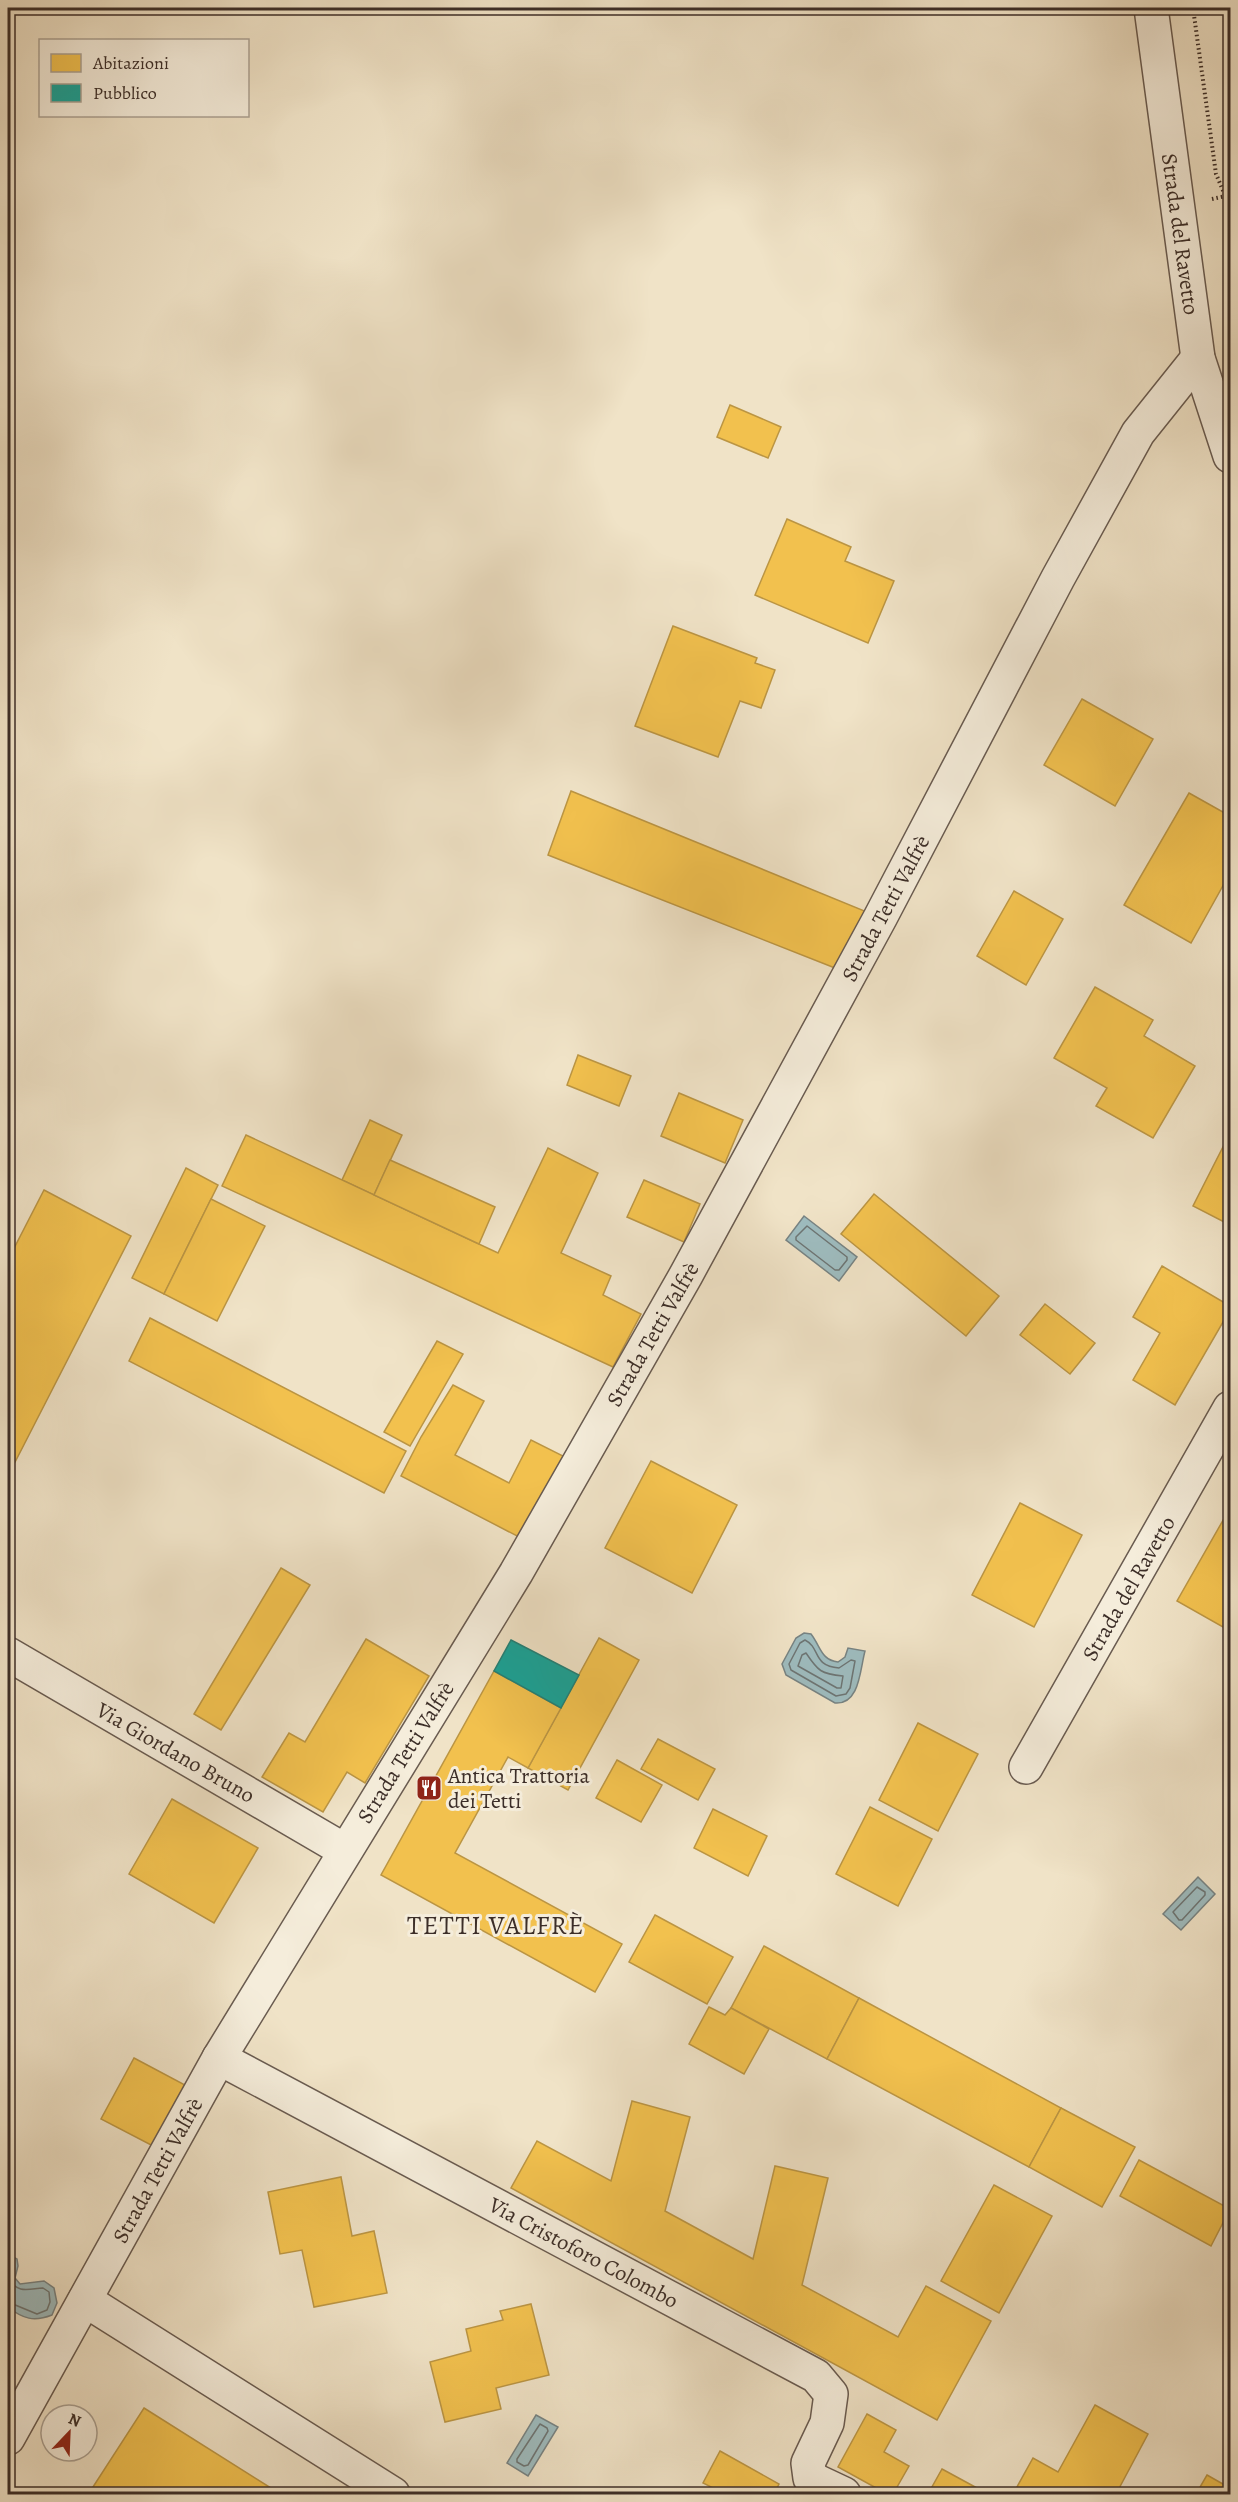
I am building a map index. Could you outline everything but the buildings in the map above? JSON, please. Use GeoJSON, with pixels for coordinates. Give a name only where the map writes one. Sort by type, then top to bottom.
{"type":"FeatureCollection","features":[{"type":"Feature","properties":{"kind":"street","name":"Strada del Ravetto"},"geometry":{"type":"LineString","coordinates":[[1151,8],[1198,358],[1230,456]]}},
{"type":"Feature","properties":{"kind":"street","name":"Strada Tetti Valfrè"},"geometry":{"type":"LineString","coordinates":[[8,2438],[219,2058],[344,1850],[516,1573],[686,1275],[880,918],[1058,578],[1138,433],[1198,358]]}},
{"type":"Feature","properties":{"kind":"street","name":"Strada del Ravetto"},"geometry":{"type":"LineString","coordinates":[[1026,1767],[1230,1408]]}},
{"type":"Feature","properties":{"kind":"street","name":"Via Giordano Bruno"},"geometry":{"type":"LineString","coordinates":[[8,1654],[344,1850]]}},
{"type":"Feature","properties":{"kind":"street","name":"Via Cristoforo Colombo"},"geometry":{"type":"LineString","coordinates":[[219,2058],[816,2376],[831,2394],[827,2423],[808,2463],[810,2478],[844,2494]]}},
{"type":"Feature","properties":{"kind":"street"},"geometry":{"type":"LineString","coordinates":[[85,2300],[393,2494]]}},
{"type":"Feature","properties":{"kind":"path"},"geometry":{"type":"LineString","coordinates":[[1193,8],[1216,174],[1230,207]]}},
{"type":"Feature","properties":{"kind":"water"},"geometry":{"type":"Polygon","coordinates":[[[804,1216],[857,1257],[839,1281],[786,1240],[804,1216]]]}},
{"type":"Feature","properties":{"kind":"water"},"geometry":{"type":"Polygon","coordinates":[[[804,1633],[811,1634],[825,1656],[832,1661],[838,1662],[845,1657],[848,1648],[865,1651],[858,1684],[850,1698],[835,1703],[786,1675],[782,1664],[796,1638],[804,1633]]]}},
{"type":"Feature","properties":{"kind":"water"},"geometry":{"type":"Polygon","coordinates":[[[1198,1877],[1215,1894],[1181,1930],[1163,1914],[1198,1877]]]}},
{"type":"Feature","properties":{"kind":"water"},"geometry":{"type":"Polygon","coordinates":[[[11,2256],[17,2259],[15,2278],[20,2284],[44,2281],[54,2288],[57,2303],[52,2315],[34,2319],[8,2307],[8,2259],[11,2256]]]}},
{"type":"Feature","properties":{"kind":"water"},"geometry":{"type":"Polygon","coordinates":[[[536,2415],[558,2427],[528,2476],[507,2463],[536,2415]]]}},
{"type":"Feature","properties":{"kind":"place","name":"Antica Trattoria dei Tetti"},"geometry":{"type":"Point","coordinates":[429,1788]}},
{"type":"Feature","properties":{"kind":"district","name":"TETTI VALFRÈ"},"geometry":{"type":"Point","coordinates":[496,1925]}}]}
